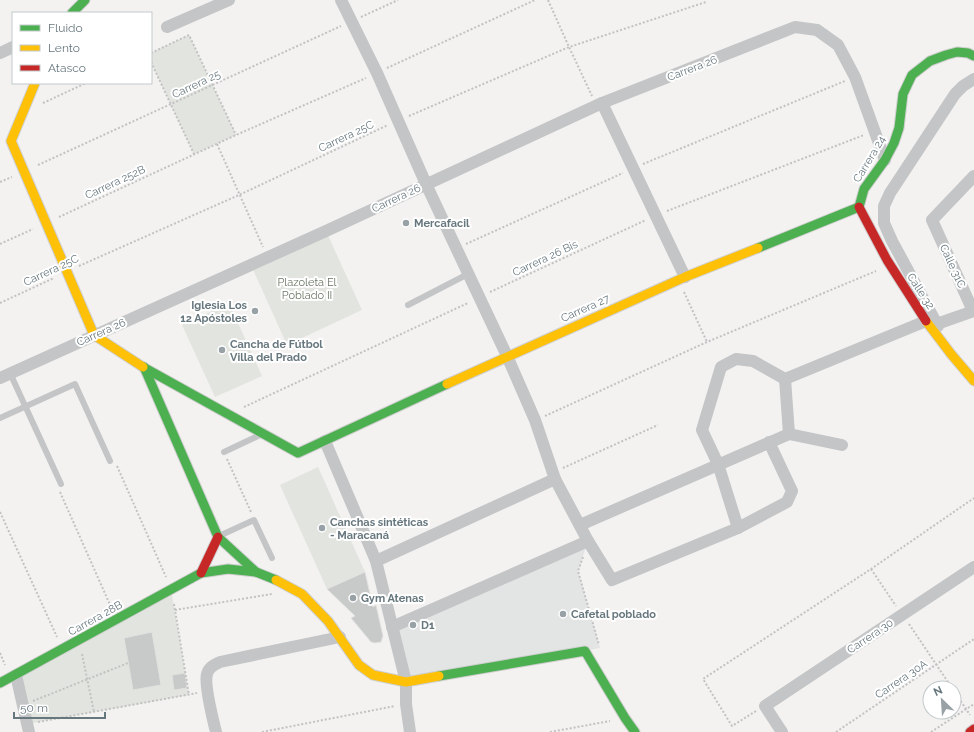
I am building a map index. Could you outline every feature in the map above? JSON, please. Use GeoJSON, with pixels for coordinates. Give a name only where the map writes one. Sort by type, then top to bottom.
{"type":"FeatureCollection","features":[{"type":"Feature","properties":{"kind":"main road"},"geometry":{"type":"LineString","coordinates":[[73,12],[85,0]]}},
{"type":"Feature","properties":{"kind":"main road","name":"Carrera 24"},"geometry":{"type":"LineString","coordinates":[[859,207],[864,189],[885,160],[894,143],[899,128],[903,94],[912,75],[930,61],[946,55],[957,52],[968,53],[974,56]]}},
{"type":"Feature","properties":{"kind":"main road"},"geometry":{"type":"LineString","coordinates":[[35,84],[11,141],[94,335],[144,367],[263,434]]}},
{"type":"Feature","properties":{"kind":"main road","name":"Calle 32"},"geometry":{"type":"LineString","coordinates":[[859,207],[867,225],[890,265],[931,324]]}},
{"type":"Feature","properties":{"kind":"main road","name":"Carrera 27"},"geometry":{"type":"LineString","coordinates":[[263,434],[298,453],[507,356],[682,279],[859,207]]}},
{"type":"Feature","properties":{"kind":"main road"},"geometry":{"type":"LineString","coordinates":[[953,358],[974,381]]}},
{"type":"Feature","properties":{"kind":"main road"},"geometry":{"type":"LineString","coordinates":[[144,367],[218,537],[256,572],[278,580],[302,594],[340,637],[360,665],[373,674],[406,682],[584,651],[635,732]]}},
{"type":"Feature","properties":{"kind":"main road"},"geometry":{"type":"LineString","coordinates":[[201,573],[218,537]]}},
{"type":"Feature","properties":{"kind":"main road","name":"Carrera 28B"},"geometry":{"type":"LineString","coordinates":[[0,683],[201,573],[227,568],[256,572]]}},
{"type":"Feature","properties":{"kind":"main road"},"geometry":{"type":"LineString","coordinates":[[970,732],[974,729]]}},
{"type":"Feature","properties":{"kind":"street"},"geometry":{"type":"LineString","coordinates":[[167,27],[229,0]]}},
{"type":"Feature","properties":{"kind":"street"},"geometry":{"type":"LineString","coordinates":[[341,0],[399,120],[426,184],[507,356],[535,420],[554,476],[588,541],[612,580],[738,528],[787,502],[792,491],[769,442]]}},
{"type":"Feature","properties":{"kind":"street","name":"Carrera 26"},"geometry":{"type":"LineString","coordinates":[[5,375],[268,257],[599,105],[796,27],[816,30],[838,45],[855,77]]}},
{"type":"Feature","properties":{"kind":"street"},"geometry":{"type":"LineString","coordinates":[[0,53],[12,47]]}},
{"type":"Feature","properties":{"kind":"street"},"geometry":{"type":"LineString","coordinates":[[855,77],[885,160]]}},
{"type":"Feature","properties":{"kind":"street"},"geometry":{"type":"LineString","coordinates":[[953,358],[931,324],[892,241],[884,223],[884,206],[890,193],[954,94],[974,79]]}},
{"type":"Feature","properties":{"kind":"street"},"geometry":{"type":"LineString","coordinates":[[599,105],[633,168],[656,215],[682,279]]}},
{"type":"Feature","properties":{"kind":"street","name":"Calle 31C"},"geometry":{"type":"LineString","coordinates":[[974,176],[932,220],[974,311]]}},
{"type":"Feature","properties":{"kind":"street"},"geometry":{"type":"LineString","coordinates":[[738,528],[718,464],[702,430],[721,367],[736,359],[753,361],[785,379],[931,324],[974,311]]}},
{"type":"Feature","properties":{"kind":"street"},"geometry":{"type":"LineString","coordinates":[[785,379],[789,434]]}},
{"type":"Feature","properties":{"kind":"street"},"geometry":{"type":"LineString","coordinates":[[580,525],[789,434],[842,445]]}},
{"type":"Feature","properties":{"kind":"street"},"geometry":{"type":"LineString","coordinates":[[325,441],[376,561],[406,682],[406,704],[410,732]]}},
{"type":"Feature","properties":{"kind":"street"},"geometry":{"type":"LineString","coordinates":[[376,561],[554,476]]}},
{"type":"Feature","properties":{"kind":"street"},"geometry":{"type":"LineString","coordinates":[[392,627],[588,541]]}},
{"type":"Feature","properties":{"kind":"street","name":"Carrera 30"},"geometry":{"type":"LineString","coordinates":[[766,706],[974,567]]}},
{"type":"Feature","properties":{"kind":"street"},"geometry":{"type":"LineString","coordinates":[[216,732],[206,675],[211,667],[220,662],[340,637]]}},
{"type":"Feature","properties":{"kind":"street"},"geometry":{"type":"LineString","coordinates":[[16,675],[28,728]]}},
{"type":"Feature","properties":{"kind":"street"},"geometry":{"type":"LineString","coordinates":[[766,706],[782,732]]}},
{"type":"Feature","properties":{"kind":"lane"},"geometry":{"type":"LineString","coordinates":[[408,305],[468,274]]}},
{"type":"Feature","properties":{"kind":"lane"},"geometry":{"type":"LineString","coordinates":[[5,375],[25,407],[59,485]]}},
{"type":"Feature","properties":{"kind":"lane"},"geometry":{"type":"LineString","coordinates":[[0,418],[75,384],[112,460]]}},
{"type":"Feature","properties":{"kind":"lane"},"geometry":{"type":"LineString","coordinates":[[224,452],[263,434]]}},
{"type":"Feature","properties":{"kind":"lane"},"geometry":{"type":"LineString","coordinates":[[218,537],[254,520],[272,558]]}},
{"type":"Feature","properties":{"kind":"path","name":"Carrera 25"},"geometry":{"type":"LineString","coordinates":[[0,182],[398,0]]}},
{"type":"Feature","properties":{"kind":"path"},"geometry":{"type":"LineString","coordinates":[[548,0],[569,47],[599,105]]}},
{"type":"Feature","properties":{"kind":"path","name":"Carrera 25C"},"geometry":{"type":"LineString","coordinates":[[0,303],[239,195],[399,120],[569,47],[706,2]]}},
{"type":"Feature","properties":{"kind":"path"},"geometry":{"type":"LineString","coordinates":[[152,53],[189,35],[213,85]]}},
{"type":"Feature","properties":{"kind":"path"},"geometry":{"type":"LineString","coordinates":[[152,64],[194,154]]}},
{"type":"Feature","properties":{"kind":"path"},"geometry":{"type":"LineString","coordinates":[[456,248],[633,168],[855,77]]}},
{"type":"Feature","properties":{"kind":"path","name":"Carrera 252B"},"geometry":{"type":"LineString","coordinates":[[0,244],[236,135],[213,85]]}},
{"type":"Feature","properties":{"kind":"path","name":"Carrera 26 Bis"},"geometry":{"type":"LineString","coordinates":[[228,414],[656,215],[874,131]]}},
{"type":"Feature","properties":{"kind":"path"},"geometry":{"type":"LineString","coordinates":[[217,144],[268,257]]}},
{"type":"Feature","properties":{"kind":"path"},"geometry":{"type":"LineString","coordinates":[[535,420],[707,342],[890,265]]}},
{"type":"Feature","properties":{"kind":"path"},"geometry":{"type":"LineString","coordinates":[[682,279],[707,342]]}},
{"type":"Feature","properties":{"kind":"path"},"geometry":{"type":"LineString","coordinates":[[554,476],[658,425]]}},
{"type":"Feature","properties":{"kind":"path"},"geometry":{"type":"LineString","coordinates":[[224,452],[254,520]]}},
{"type":"Feature","properties":{"kind":"path"},"geometry":{"type":"LineString","coordinates":[[28,728],[94,712],[189,695],[171,589],[112,460]]}},
{"type":"Feature","properties":{"kind":"path"},"geometry":{"type":"LineString","coordinates":[[59,485],[117,619]]}},
{"type":"Feature","properties":{"kind":"path"},"geometry":{"type":"LineString","coordinates":[[766,706],[732,726],[703,679],[872,569],[974,498]]}},
{"type":"Feature","properties":{"kind":"path"},"geometry":{"type":"LineString","coordinates":[[0,512],[63,649]]}},
{"type":"Feature","properties":{"kind":"path"},"geometry":{"type":"LineString","coordinates":[[588,541],[578,571],[600,648]]}},
{"type":"Feature","properties":{"kind":"path"},"geometry":{"type":"LineString","coordinates":[[872,569],[946,680]]}},
{"type":"Feature","properties":{"kind":"path"},"geometry":{"type":"LineString","coordinates":[[175,610],[273,594]]}},
{"type":"Feature","properties":{"kind":"path","name":"Carrera 30A"},"geometry":{"type":"LineString","coordinates":[[836,732],[974,639]]}},
{"type":"Feature","properties":{"kind":"path"},"geometry":{"type":"LineString","coordinates":[[79,640],[94,712]]}},
{"type":"Feature","properties":{"kind":"path"},"geometry":{"type":"LineString","coordinates":[[23,705],[128,663]]}},
{"type":"Feature","properties":{"kind":"path"},"geometry":{"type":"LineString","coordinates":[[962,703],[974,721]]}},
{"type":"Feature","properties":{"kind":"path"},"geometry":{"type":"LineString","coordinates":[[262,732],[406,704]]}},
{"type":"Feature","properties":{"kind":"path"},"geometry":{"type":"LineString","coordinates":[[931,732],[974,704]]}},
{"type":"Feature","properties":{"kind":"path"},"geometry":{"type":"LineString","coordinates":[[550,732],[625,718]]}},
{"type":"Feature","properties":{"kind":"shaded area"},"geometry":{"type":"Polygon","coordinates":[[[588,541],[578,571],[600,648],[406,682],[392,627],[588,541]]]}},
{"type":"Feature","properties":{"kind":"green space"},"geometry":{"type":"Polygon","coordinates":[[[189,35],[236,135],[194,154],[152,64],[152,53],[189,35]]]}},
{"type":"Feature","properties":{"kind":"green space","name":"Plazoleta El Poblado II"},"geometry":{"type":"Polygon","coordinates":[[[326,231],[362,310],[287,345],[251,265],[326,231]]]}},
{"type":"Feature","properties":{"kind":"green space","name":"Cancha de Fútbol Villa del Prado"},"geometry":{"type":"Polygon","coordinates":[[[229,303],[262,376],[215,397],[182,325],[229,303]]]}},
{"type":"Feature","properties":{"kind":"green space","name":"Canchas sintéticas - Maracaná"},"geometry":{"type":"Polygon","coordinates":[[[318,467],[365,572],[327,589],[280,485],[318,467]]]}},
{"type":"Feature","properties":{"kind":"green space"},"geometry":{"type":"Polygon","coordinates":[[[171,589],[189,695],[27,724],[16,675],[171,589]]]}},
{"type":"Feature","properties":{"kind":"building","name":"Gym Atenas"},"geometry":{"type":"Polygon","coordinates":[[[365,572],[373,607],[376,605],[383,636],[381,642],[371,642],[351,618],[355,616],[327,589],[365,572]]]}},
{"type":"Feature","properties":{"kind":"building"},"geometry":{"type":"Polygon","coordinates":[[[152,632],[161,685],[133,690],[124,638],[152,632]]]}},
{"type":"Feature","properties":{"kind":"building"},"geometry":{"type":"Polygon","coordinates":[[[185,673],[187,688],[174,690],[172,675],[185,673]]]}},
{"type":"Feature","properties":{"kind":"traffic: fast"},"geometry":{"type":"LineString","coordinates":[[73,12],[85,0]]}},
{"type":"Feature","properties":{"kind":"traffic: fast"},"geometry":{"type":"LineString","coordinates":[[859,207],[864,189],[885,160],[894,143],[899,128],[903,94],[912,75],[930,61],[946,55],[957,52],[968,53],[974,56]]}},
{"type":"Feature","properties":{"kind":"traffic: fast"},"geometry":{"type":"LineString","coordinates":[[758,248],[859,207]]}},
{"type":"Feature","properties":{"kind":"traffic: fast"},"geometry":{"type":"LineString","coordinates":[[143,367],[298,453],[447,384]]}},
{"type":"Feature","properties":{"kind":"traffic: fast"},"geometry":{"type":"LineString","coordinates":[[144,367],[218,537],[256,572],[276,580]]}},
{"type":"Feature","properties":{"kind":"traffic: fast"},"geometry":{"type":"LineString","coordinates":[[0,683],[201,573],[228,569],[256,572]]}},
{"type":"Feature","properties":{"kind":"traffic: fast"},"geometry":{"type":"LineString","coordinates":[[439,676],[585,651],[635,732]]}},
{"type":"Feature","properties":{"kind":"traffic: slow"},"geometry":{"type":"LineString","coordinates":[[35,84],[11,141],[94,335],[143,367]]}},
{"type":"Feature","properties":{"kind":"traffic: slow"},"geometry":{"type":"LineString","coordinates":[[447,384],[685,277],[758,248]]}},
{"type":"Feature","properties":{"kind":"traffic: slow"},"geometry":{"type":"LineString","coordinates":[[926,321],[974,381]]}},
{"type":"Feature","properties":{"kind":"traffic: slow"},"geometry":{"type":"LineString","coordinates":[[276,580],[302,594],[328,621],[359,665],[373,675],[406,682],[439,676]]}},
{"type":"Feature","properties":{"kind":"traffic: jam"},"geometry":{"type":"LineString","coordinates":[[859,207],[887,260],[926,321]]}},
{"type":"Feature","properties":{"kind":"traffic: jam"},"geometry":{"type":"LineString","coordinates":[[201,573],[218,537]]}},
{"type":"Feature","properties":{"kind":"traffic: jam"},"geometry":{"type":"LineString","coordinates":[[970,732],[974,729]]}},
{"type":"Feature","properties":{"kind":"place","name":"Mercafacil"},"geometry":{"type":"Point","coordinates":[406,223]}},
{"type":"Feature","properties":{"kind":"place","name":"Iglesia Los 12 Apóstoles"},"geometry":{"type":"Point","coordinates":[255,311]}},
{"type":"Feature","properties":{"kind":"place","name":"Cancha de Fútbol Villa del Prado"},"geometry":{"type":"Point","coordinates":[222,350]}},
{"type":"Feature","properties":{"kind":"place","name":"Canchas sintéticas - Maracaná"},"geometry":{"type":"Point","coordinates":[322,528]}},
{"type":"Feature","properties":{"kind":"place","name":"Gym Atenas"},"geometry":{"type":"Point","coordinates":[353,598]}},
{"type":"Feature","properties":{"kind":"place","name":"Cafetal poblado"},"geometry":{"type":"Point","coordinates":[563,614]}},
{"type":"Feature","properties":{"kind":"place","name":"D1"},"geometry":{"type":"Point","coordinates":[413,625]}}]}
